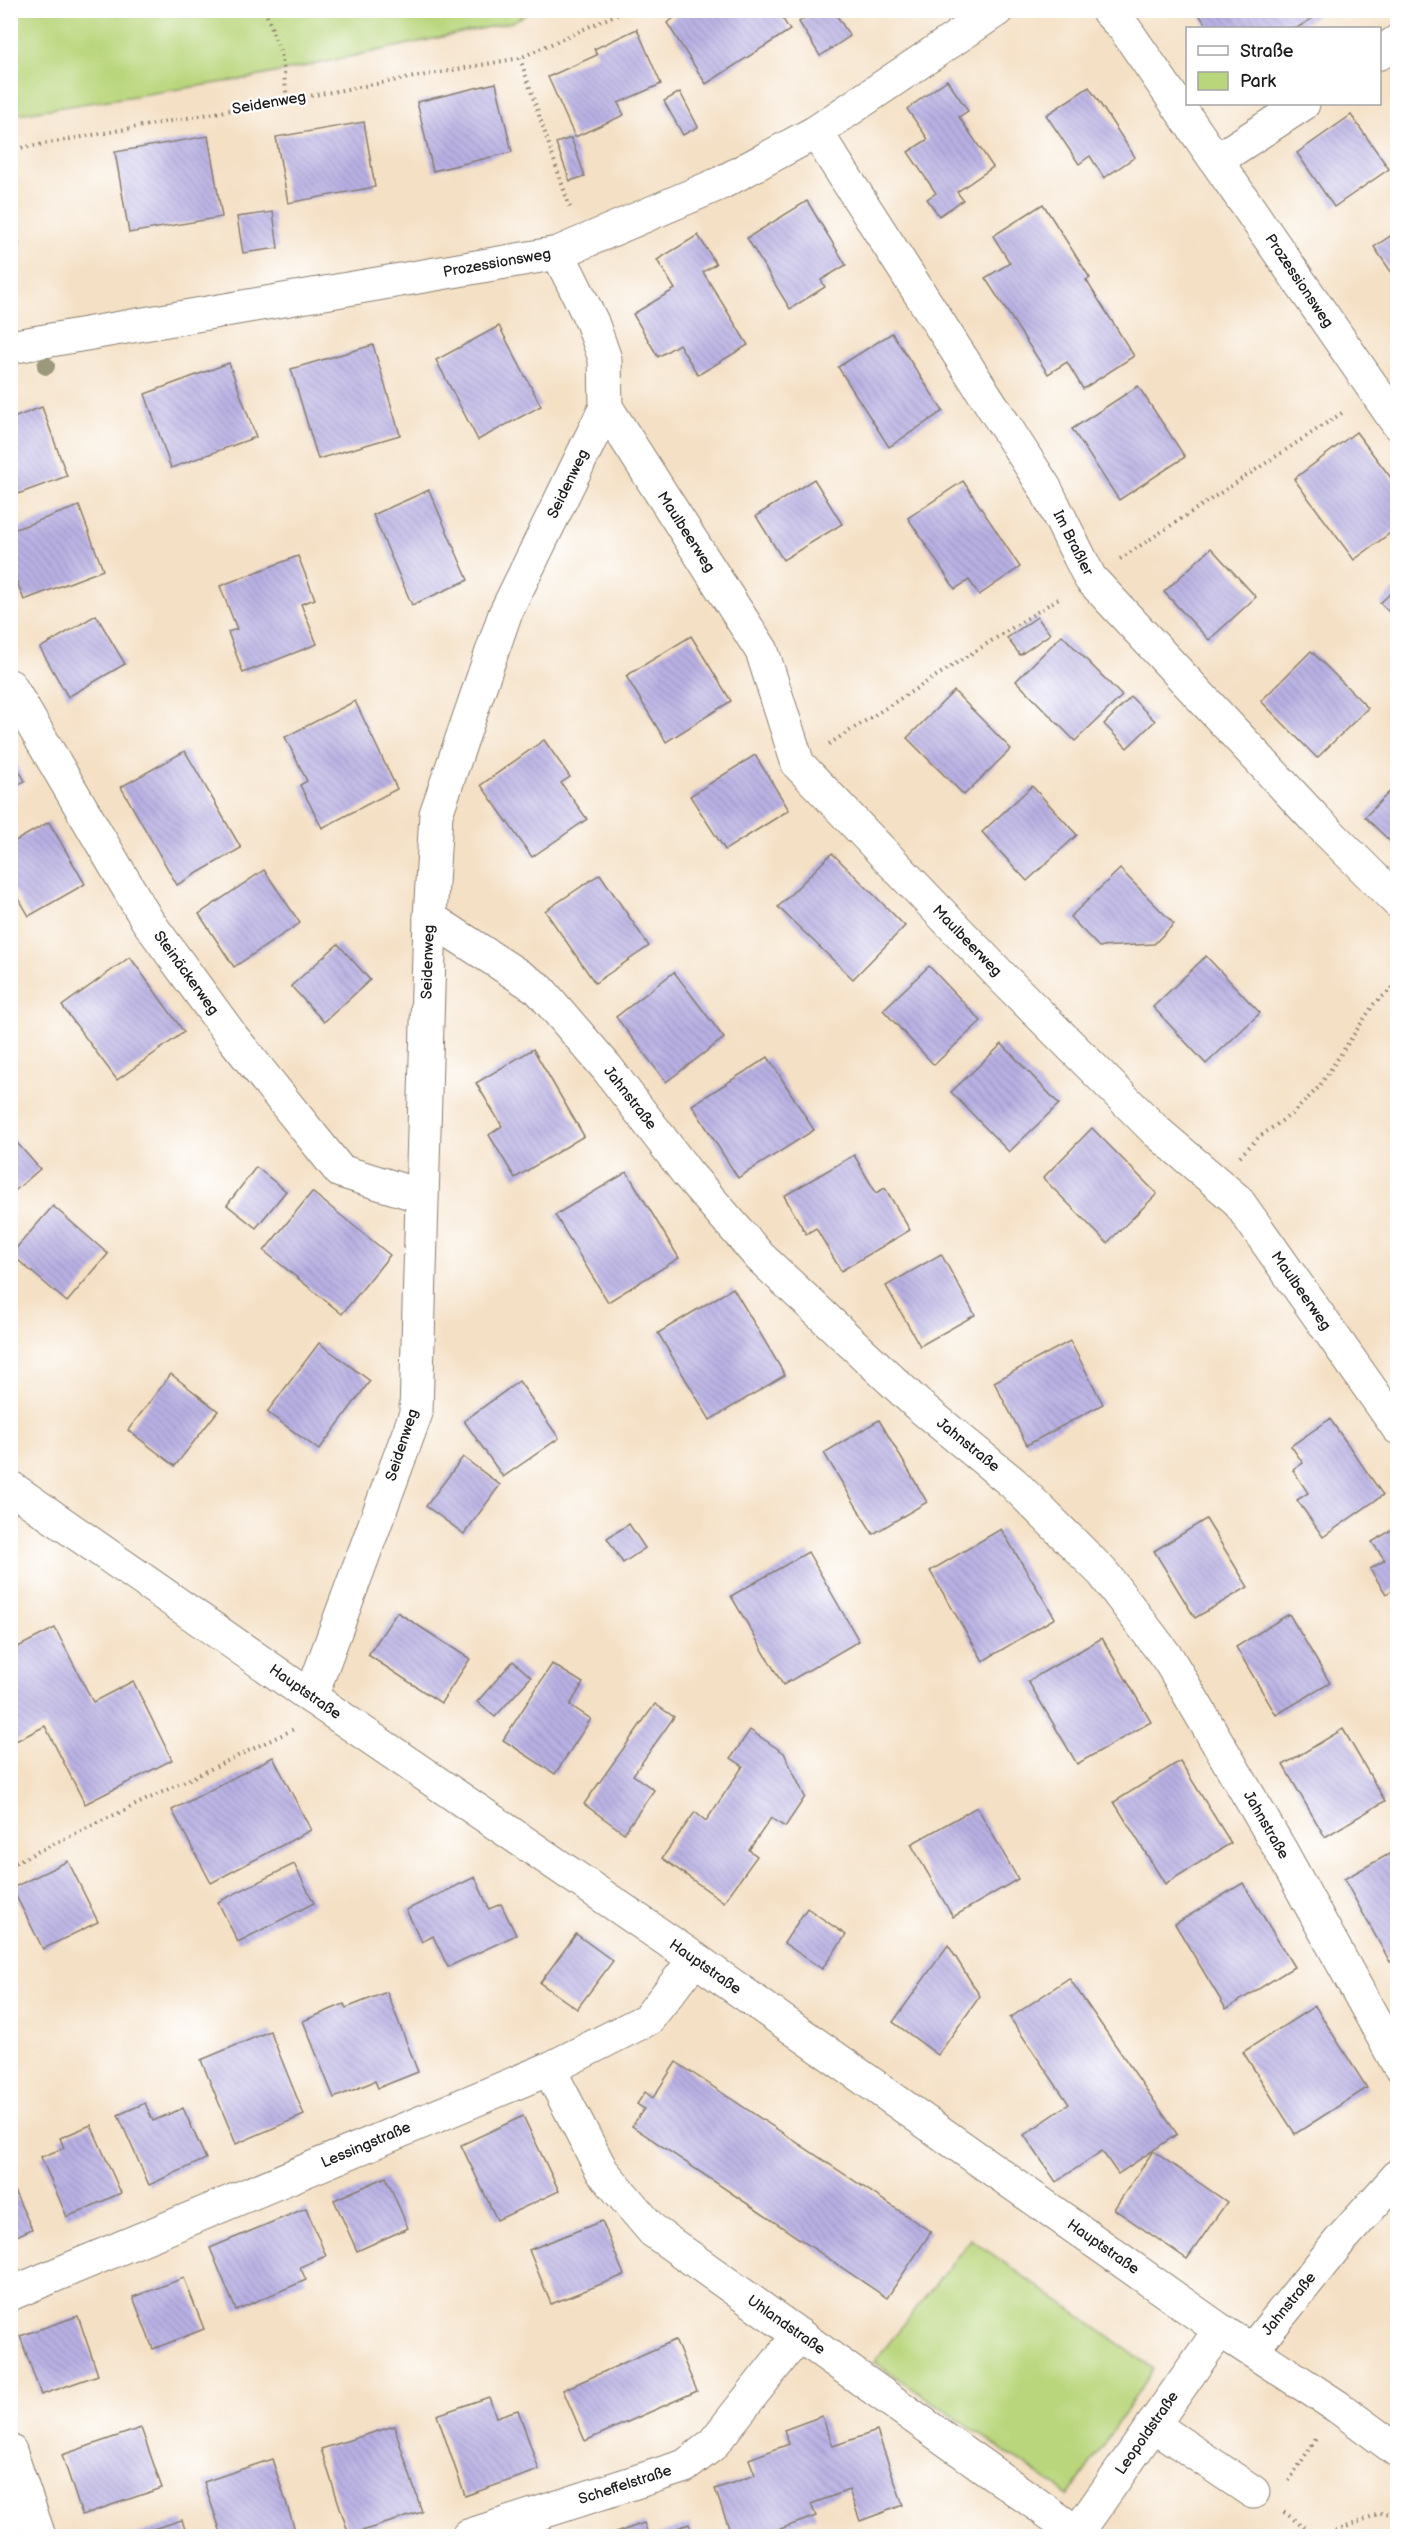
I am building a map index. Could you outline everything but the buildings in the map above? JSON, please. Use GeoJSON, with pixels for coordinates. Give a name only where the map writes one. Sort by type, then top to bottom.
{"type":"FeatureCollection","features":[{"type":"Feature","properties":{"kind":"street","name":"Prozessionsweg"},"geometry":{"type":"LineString","coordinates":[[10,347],[558,253],[721,183],[816,132],[998,10]]}},
{"type":"Feature","properties":{"kind":"street","name":"Prozessionsweg"},"geometry":{"type":"LineString","coordinates":[[1107,10],[1125,29],[1392,405]]}},
{"type":"Feature","properties":{"kind":"street"},"geometry":{"type":"LineString","coordinates":[[1381,52],[1398,42]]}},
{"type":"Feature","properties":{"kind":"street"},"geometry":{"type":"LineString","coordinates":[[1217,160],[1301,105]]}},
{"type":"Feature","properties":{"kind":"street","name":"Im Braßler"},"geometry":{"type":"LineString","coordinates":[[816,132],[1045,488],[1090,578],[1314,818],[1398,902]]}},
{"type":"Feature","properties":{"kind":"street","name":"Seidenweg"},"geometry":{"type":"LineString","coordinates":[[321,1704],[416,1413],[429,918],[436,814],[505,614],[606,407],[605,359],[592,322],[558,253]]}},
{"type":"Feature","properties":{"kind":"street","name":"Maulbeerweg"},"geometry":{"type":"LineString","coordinates":[[606,407],[762,651],[798,764],[1012,987],[1156,1131],[1237,1200],[1398,1428]]}},
{"type":"Feature","properties":{"kind":"street","name":"Steinäckerweg"},"geometry":{"type":"LineString","coordinates":[[10,686],[147,920],[233,1038],[340,1172],[421,1196]]}},
{"type":"Feature","properties":{"kind":"street","name":"Jahnstraße"},"geometry":{"type":"LineString","coordinates":[[429,918],[539,989],[607,1068],[687,1173],[760,1257],[917,1404],[1013,1483],[1103,1573],[1169,1660],[1280,1849],[1398,2064]]}},
{"type":"Feature","properties":{"kind":"street","name":"Hauptstraße"},"geometry":{"type":"LineString","coordinates":[[10,1487],[321,1704],[695,1959],[1220,2330],[1338,2407],[1398,2451]]}},
{"type":"Feature","properties":{"kind":"street","name":"Lessingstraße"},"geometry":{"type":"LineString","coordinates":[[10,2294],[549,2069],[648,2019],[695,1959]]}},
{"type":"Feature","properties":{"kind":"street","name":"Uhlandstraße"},"geometry":{"type":"LineString","coordinates":[[549,2069],[602,2171],[653,2231],[1076,2535]]}},
{"type":"Feature","properties":{"kind":"street","name":"Jahnstraße"},"geometry":{"type":"LineString","coordinates":[[1252,2350],[1339,2242],[1398,2176]]}},
{"type":"Feature","properties":{"kind":"street","name":"Leopoldstraße"},"geometry":{"type":"LineString","coordinates":[[1076,2535],[1220,2330]]}},
{"type":"Feature","properties":{"kind":"street","name":"Scheffelstraße"},"geometry":{"type":"LineString","coordinates":[[468,2536],[685,2466],[712,2445],[799,2335]]}},
{"type":"Feature","properties":{"kind":"street"},"geometry":{"type":"LineString","coordinates":[[1153,2425],[1269,2490]]}},
{"type":"Feature","properties":{"kind":"street"},"geometry":{"type":"LineString","coordinates":[[10,2451],[39,2536]]}},
{"type":"Feature","properties":{"kind":"path"},"geometry":{"type":"LineString","coordinates":[[265,10],[282,57],[287,100]]}},
{"type":"Feature","properties":{"kind":"path","name":"Seidenweg"},"geometry":{"type":"LineString","coordinates":[[10,150],[520,57],[626,10]]}},
{"type":"Feature","properties":{"kind":"path"},"geometry":{"type":"LineString","coordinates":[[520,57],[572,215],[558,253]]}},
{"type":"Feature","properties":{"kind":"path"},"geometry":{"type":"LineString","coordinates":[[1214,1182],[1258,1137],[1293,1113],[1319,1087],[1374,1004],[1398,983]]}},
{"type":"Feature","properties":{"kind":"path"},"geometry":{"type":"LineString","coordinates":[[10,1865],[321,1704]]}},
{"type":"Feature","properties":{"kind":"path"},"geometry":{"type":"LineString","coordinates":[[1269,2490],[1338,2407]]}},
{"type":"Feature","properties":{"kind":"path"},"geometry":{"type":"LineString","coordinates":[[1282,2511],[1316,2536]]}},
{"type":"Feature","properties":{"kind":"path"},"geometry":{"type":"LineString","coordinates":[[1325,2536],[1380,2513],[1398,2514]]}},
{"type":"Feature","properties":{"kind":"green space"},"geometry":{"type":"Polygon","coordinates":[[[11,10],[533,11],[512,22],[251,78],[11,115],[11,10]]]}},
{"type":"Feature","properties":{"kind":"green space"},"geometry":{"type":"Polygon","coordinates":[[[971,2239],[1154,2369],[1069,2495],[874,2362],[971,2239]]]}}]}
